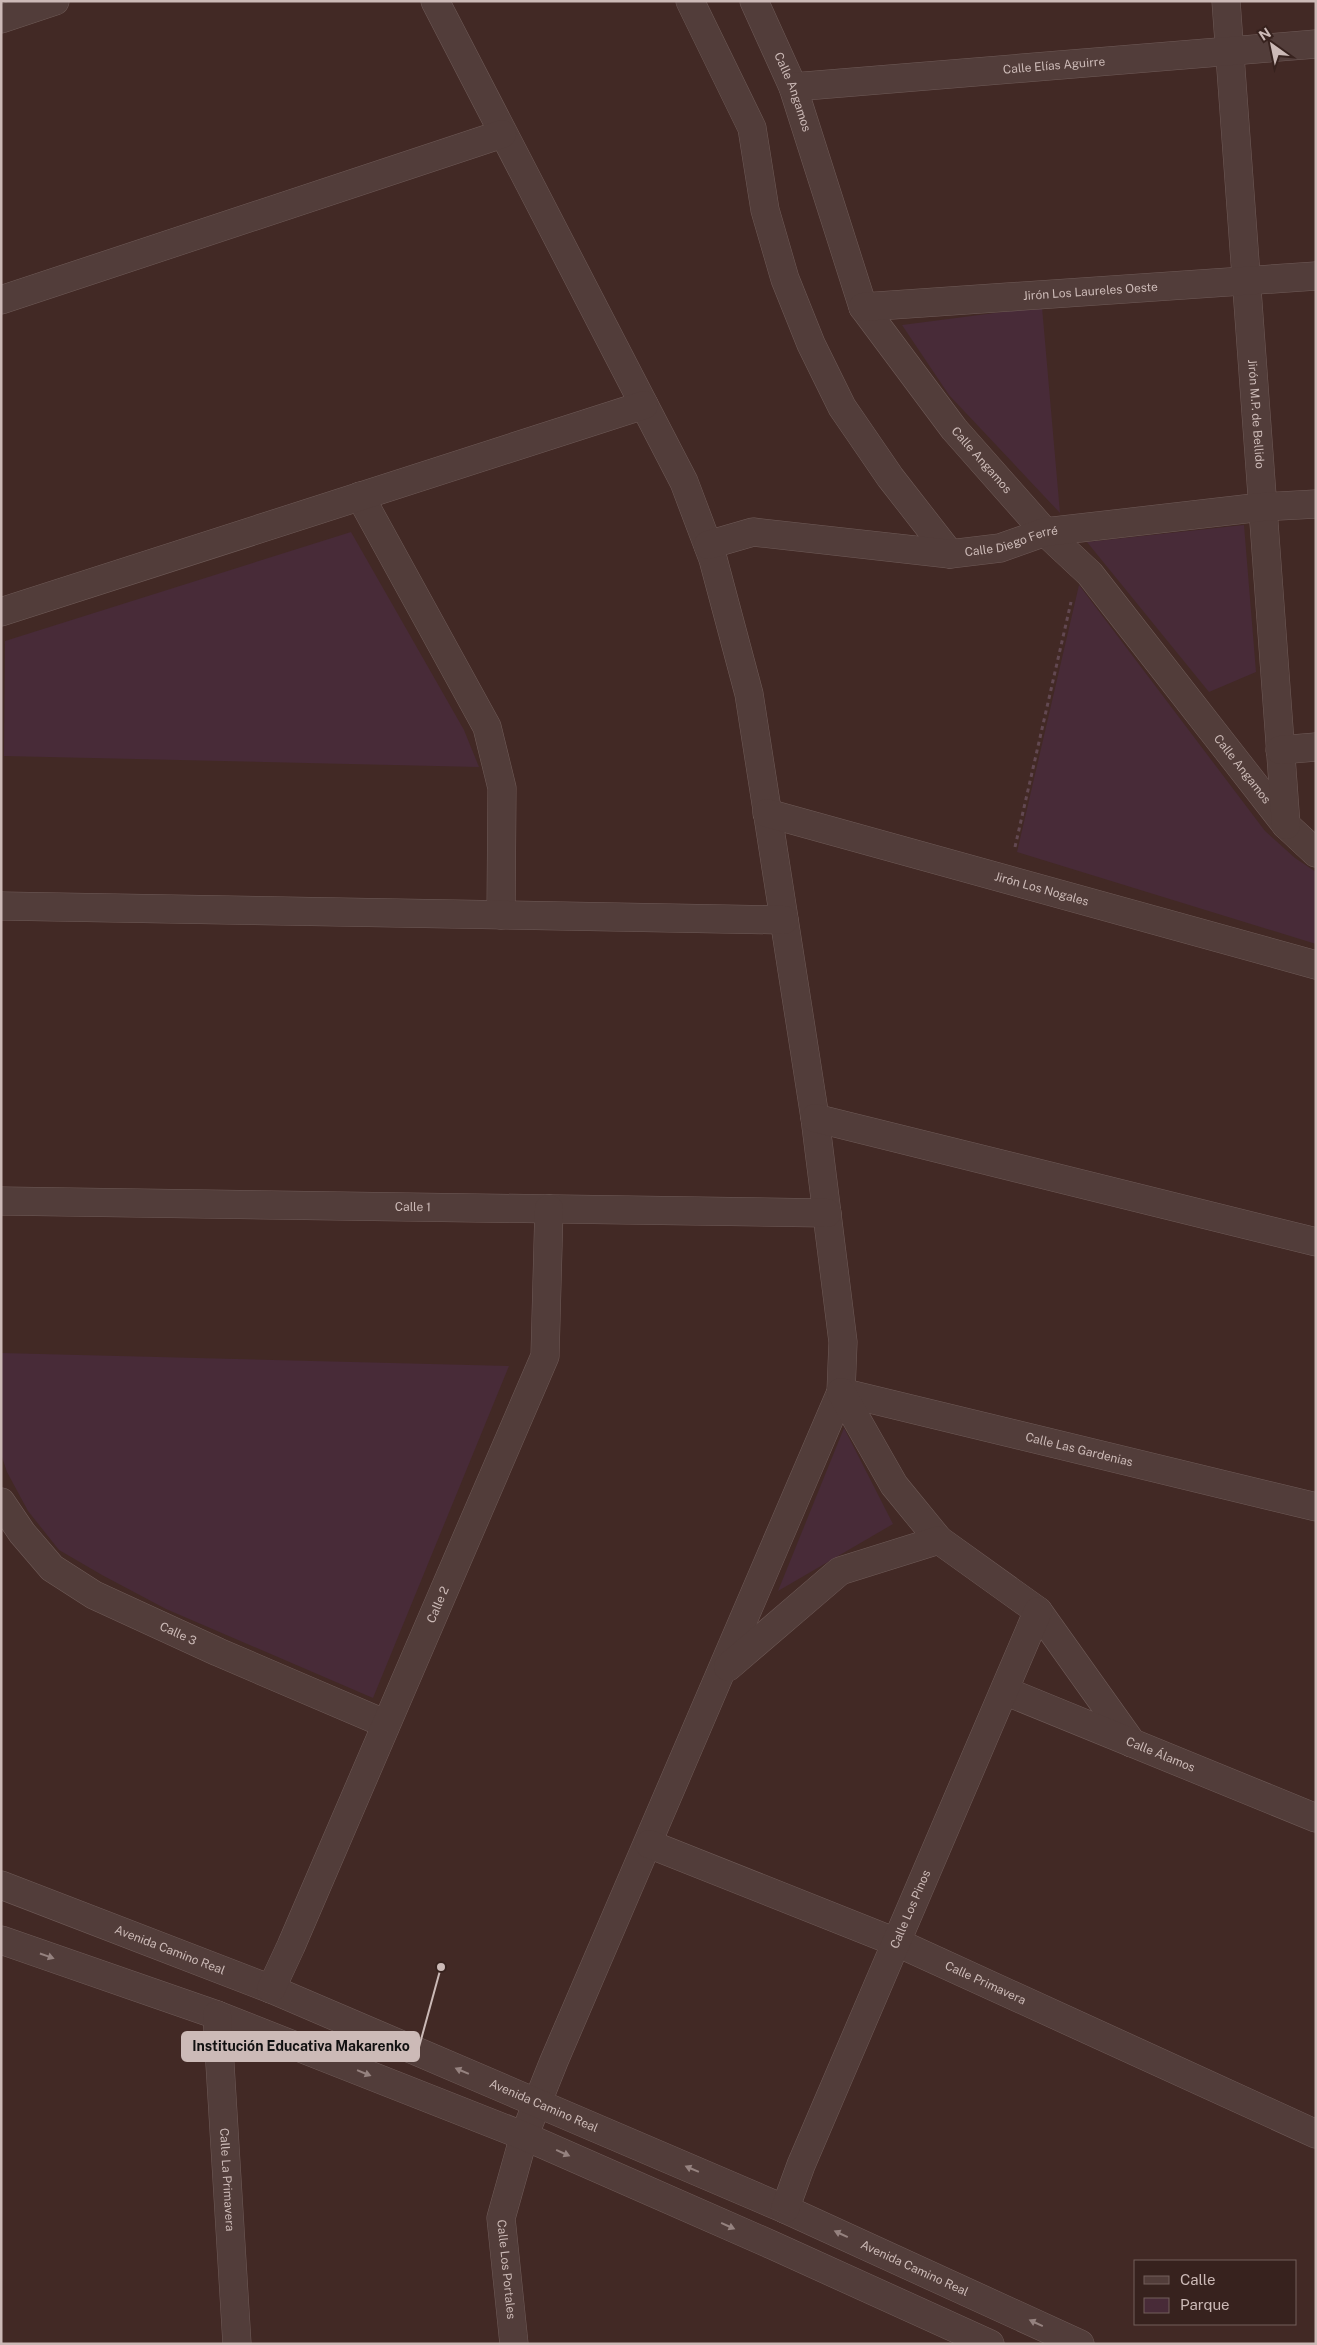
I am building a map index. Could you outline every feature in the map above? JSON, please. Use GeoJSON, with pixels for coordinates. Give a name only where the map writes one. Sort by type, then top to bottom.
{"type":"FeatureCollection","features":[{"type":"Feature","properties":{"kind":"street"},"geometry":{"type":"LineString","coordinates":[[1,19],[55,1]]}},
{"type":"Feature","properties":{"kind":"street"},"geometry":{"type":"LineString","coordinates":[[435,1],[502,134],[684,482],[708,545],[749,694],[815,1118],[843,1342],[841,1392],[894,1485],[939,1540],[1038,1611],[1132,1743]]}},
{"type":"Feature","properties":{"kind":"street"},"geometry":{"type":"LineString","coordinates":[[690,1],[752,128],[765,210],[785,279],[811,344],[842,407],[890,477],[950,554]]}},
{"type":"Feature","properties":{"kind":"street","name":"Calle Angamos"},"geometry":{"type":"LineString","coordinates":[[754,1],[793,87],[863,307],[954,429],[1044,532],[1090,574],[1286,825],[1316,853]]}},
{"type":"Feature","properties":{"kind":"street","name":"Jirón M.P. de Bellido"},"geometry":{"type":"LineString","coordinates":[[1226,1],[1286,825]]}},
{"type":"Feature","properties":{"kind":"street","name":"Calle Elías Aguirre"},"geometry":{"type":"LineString","coordinates":[[793,87],[1316,44]]}},
{"type":"Feature","properties":{"kind":"street"},"geometry":{"type":"LineString","coordinates":[[1,300],[502,134]]}},
{"type":"Feature","properties":{"kind":"street","name":"Jirón Los Laureles Oeste"},"geometry":{"type":"LineString","coordinates":[[863,307],[1316,276]]}},
{"type":"Feature","properties":{"kind":"street"},"geometry":{"type":"LineString","coordinates":[[1,612],[644,405]]}},
{"type":"Feature","properties":{"kind":"street"},"geometry":{"type":"LineString","coordinates":[[360,496],[487,727],[502,788],[501,915]]}},
{"type":"Feature","properties":{"kind":"street","name":"Calle Diego Ferré"},"geometry":{"type":"LineString","coordinates":[[708,545],[753,532],[950,554],[1000,548],[1044,532],[1262,508],[1316,504]]}},
{"type":"Feature","properties":{"kind":"street"},"geometry":{"type":"LineString","coordinates":[[1280,750],[1316,747]]}},
{"type":"Feature","properties":{"kind":"street","name":"Jirón Los Nogales"},"geometry":{"type":"LineString","coordinates":[[767,813],[1316,965]]}},
{"type":"Feature","properties":{"kind":"street"},"geometry":{"type":"LineString","coordinates":[[1,906],[784,920]]}},
{"type":"Feature","properties":{"kind":"street"},"geometry":{"type":"LineString","coordinates":[[815,1118],[1316,1242]]}},
{"type":"Feature","properties":{"kind":"street","name":"Calle 1"},"geometry":{"type":"LineString","coordinates":[[1,1201],[827,1213]]}},
{"type":"Feature","properties":{"kind":"street","name":"Calle 2"},"geometry":{"type":"LineString","coordinates":[[271,1989],[295,1938],[545,1356],[550,1209]]}},
{"type":"Feature","properties":{"kind":"street","name":"Calle Las Gardenias"},"geometry":{"type":"LineString","coordinates":[[841,1392],[1316,1507]]}},
{"type":"Feature","properties":{"kind":"street","name":"Calle Los Portales"},"geometry":{"type":"LineString","coordinates":[[514,2344],[501,2218],[524,2136],[554,2061],[723,1672],[841,1392]]}},
{"type":"Feature","properties":{"kind":"street","name":"Calle 3"},"geometry":{"type":"LineString","coordinates":[[1,1502],[22,1533],[52,1568],[94,1595],[218,1652],[386,1724]]}},
{"type":"Feature","properties":{"kind":"street"},"geometry":{"type":"LineString","coordinates":[[723,1672],[840,1571],[939,1540]]}},
{"type":"Feature","properties":{"kind":"street","name":"Calle Los Pinos"},"geometry":{"type":"LineString","coordinates":[[785,2209],[805,2156],[898,1943],[1038,1611]]}},
{"type":"Feature","properties":{"kind":"street","name":"Calle Álamos"},"geometry":{"type":"LineString","coordinates":[[1005,1691],[1316,1818]]}},
{"type":"Feature","properties":{"kind":"street","name":"Calle Primavera"},"geometry":{"type":"LineString","coordinates":[[648,1844],[898,1943],[1316,2134]]}},
{"type":"Feature","properties":{"kind":"street","name":"Avenida Camino Real"},"geometry":{"type":"LineString","coordinates":[[1,1885],[271,1989],[785,2209],[1080,2344]]}},
{"type":"Feature","properties":{"kind":"street"},"geometry":{"type":"LineString","coordinates":[[1,1940],[217,2014],[524,2136],[990,2344]]}},
{"type":"Feature","properties":{"kind":"street","name":"Calle La Primavera"},"geometry":{"type":"LineString","coordinates":[[217,2014],[237,2344]]}},
{"type":"Feature","properties":{"kind":"path"},"geometry":{"type":"LineString","coordinates":[[1007,880],[1079,564]]}},
{"type":"Feature","properties":{"kind":"green space"},"geometry":{"type":"Polygon","coordinates":[[[1042,307],[1060,513],[949,395],[902,325],[1042,307]]]}},
{"type":"Feature","properties":{"kind":"green space"},"geometry":{"type":"Polygon","coordinates":[[[1244,525],[1256,672],[1209,692],[1087,542],[1244,525]]]}},
{"type":"Feature","properties":{"kind":"green space"},"geometry":{"type":"Polygon","coordinates":[[[351,532],[464,730],[479,767],[4,756],[5,641],[351,532]]]}},
{"type":"Feature","properties":{"kind":"green space"},"geometry":{"type":"Polygon","coordinates":[[[1079,585],[1265,831],[1295,858],[1316,872],[1316,944],[1017,852],[1079,585]]]}},
{"type":"Feature","properties":{"kind":"green space"},"geometry":{"type":"Polygon","coordinates":[[[1,1353],[509,1366],[373,1698],[166,1609],[59,1550],[28,1511],[7,1472],[1,1454],[1,1353]]]}},
{"type":"Feature","properties":{"kind":"green space"},"geometry":{"type":"Polygon","coordinates":[[[844,1428],[893,1524],[778,1591],[844,1428]]]}},
{"type":"Feature","properties":{"kind":"place","name":"Institución Educativa Makarenko"},"geometry":{"type":"Point","coordinates":[441,1967]}}]}
